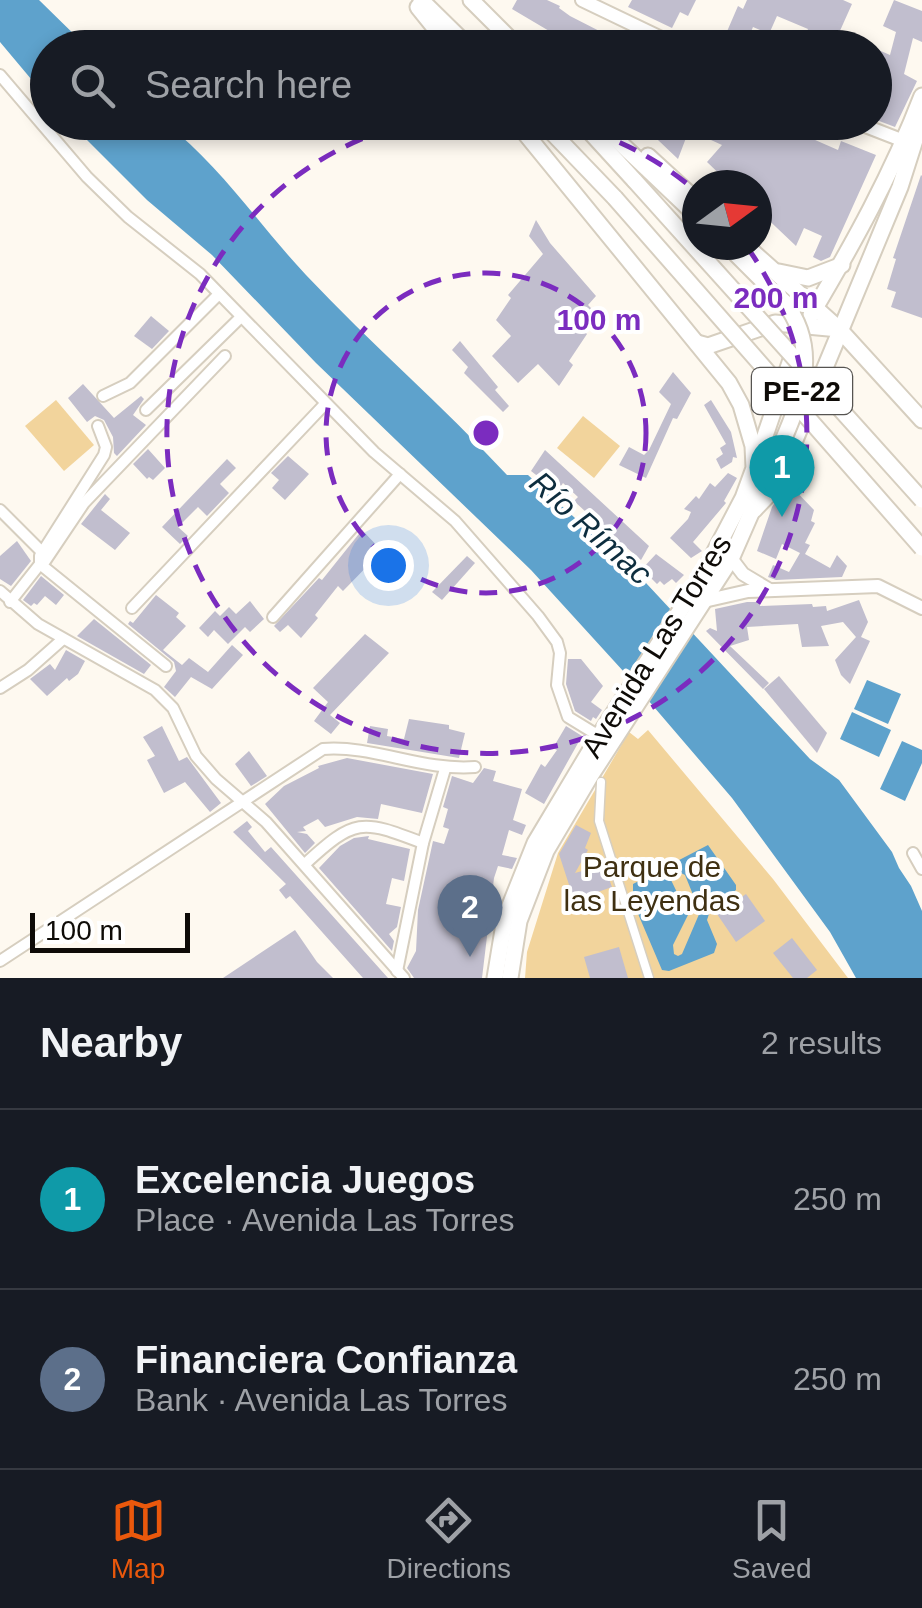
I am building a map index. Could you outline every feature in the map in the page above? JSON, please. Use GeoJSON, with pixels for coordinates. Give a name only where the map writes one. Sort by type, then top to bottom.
{"type":"FeatureCollection","features":[{"type":"Feature","properties":{"kind":"main road"},"geometry":{"type":"LineString","coordinates":[[412,0],[436,30]]}},
{"type":"Feature","properties":{"kind":"main road"},"geometry":{"type":"LineString","coordinates":[[421,0],[452,30]]}},
{"type":"Feature","properties":{"kind":"main road"},"geometry":{"type":"LineString","coordinates":[[468,0],[494,30]]}},
{"type":"Feature","properties":{"kind":"main road"},"geometry":{"type":"LineString","coordinates":[[468,0],[500,30]]}},
{"type":"Feature","properties":{"kind":"main road","name":"Avenida Las Torres"},"geometry":{"type":"LineString","coordinates":[[726,552],[760,473],[805,326],[913,149],[922,96]]}},
{"type":"Feature","properties":{"kind":"main road","name":"Avenida Las Torres"},"geometry":{"type":"LineString","coordinates":[[510,978],[519,921],[546,851],[627,706],[780,474],[900,187],[922,118]]}},
{"type":"Feature","properties":{"kind":"main road","name":"PE-22"},"geometry":{"type":"LineString","coordinates":[[531,140],[697,342],[741,404],[760,473]]}},
{"type":"Feature","properties":{"kind":"main road"},"geometry":{"type":"LineString","coordinates":[[559,140],[615,198],[922,548]]}},
{"type":"Feature","properties":{"kind":"main road"},"geometry":{"type":"LineString","coordinates":[[597,140],[922,500]]}},
{"type":"Feature","properties":{"kind":"main road"},"geometry":{"type":"LineString","coordinates":[[617,140],[682,202]]}},
{"type":"Feature","properties":{"kind":"main road"},"geometry":{"type":"LineString","coordinates":[[630,140],[682,187]]}},
{"type":"Feature","properties":{"kind":"main road","name":"PE-22"},"geometry":{"type":"LineString","coordinates":[[743,260],[796,318],[803,338],[806,373],[797,406],[760,473],[754,510]]}},
{"type":"Feature","properties":{"kind":"main road"},"geometry":{"type":"LineString","coordinates":[[763,260],[839,329],[922,420]]}},
{"type":"Feature","properties":{"kind":"main road"},"geometry":{"type":"LineString","coordinates":[[777,271],[808,278],[842,265]]}},
{"type":"Feature","properties":{"kind":"main road"},"geometry":{"type":"LineString","coordinates":[[697,342],[708,346],[774,323],[839,329]]}},
{"type":"Feature","properties":{"kind":"main road","name":"Avenida Las Torres"},"geometry":{"type":"LineString","coordinates":[[495,978],[505,918],[536,843],[599,736],[627,706]]}},
{"type":"Feature","properties":{"kind":"street"},"geometry":{"type":"LineString","coordinates":[[582,0],[644,30]]}},
{"type":"Feature","properties":{"kind":"street"},"geometry":{"type":"LineString","coordinates":[[0,75],[30,110]]}},
{"type":"Feature","properties":{"kind":"street"},"geometry":{"type":"LineString","coordinates":[[55,140],[87,177],[219,294],[324,404],[455,521],[557,642],[557,685],[568,716],[599,736]]}},
{"type":"Feature","properties":{"kind":"street"},"geometry":{"type":"LineString","coordinates":[[103,396],[130,383],[219,294]]}},
{"type":"Feature","properties":{"kind":"street"},"geometry":{"type":"LineString","coordinates":[[146,410],[241,317]]}},
{"type":"Feature","properties":{"kind":"street"},"geometry":{"type":"LineString","coordinates":[[41,558],[45,561],[84,503],[225,356]]}},
{"type":"Feature","properties":{"kind":"street"},"geometry":{"type":"LineString","coordinates":[[132,608],[324,404]]}},
{"type":"Feature","properties":{"kind":"street"},"geometry":{"type":"LineString","coordinates":[[10,602],[104,455],[106,448],[98,426]]}},
{"type":"Feature","properties":{"kind":"street"},"geometry":{"type":"LineString","coordinates":[[273,618],[400,474]]}},
{"type":"Feature","properties":{"kind":"street"},"geometry":{"type":"LineString","coordinates":[[0,510],[41,558],[166,666]]}},
{"type":"Feature","properties":{"kind":"street"},"geometry":{"type":"LineString","coordinates":[[726,552],[743,574],[770,590]]}},
{"type":"Feature","properties":{"kind":"street"},"geometry":{"type":"LineString","coordinates":[[697,602],[748,591],[878,586],[922,608]]}},
{"type":"Feature","properties":{"kind":"street"},"geometry":{"type":"LineString","coordinates":[[0,591],[63,639],[155,690],[172,708],[196,756],[240,802],[266,822],[401,974]]}},
{"type":"Feature","properties":{"kind":"street"},"geometry":{"type":"LineString","coordinates":[[2,682],[28,670],[63,639]]}},
{"type":"Feature","properties":{"kind":"street"},"geometry":{"type":"LineString","coordinates":[[0,962],[323,749],[372,753],[445,769],[475,768]]}},
{"type":"Feature","properties":{"kind":"street"},"geometry":{"type":"LineString","coordinates":[[401,974],[424,843],[445,769]]}},
{"type":"Feature","properties":{"kind":"street"},"geometry":{"type":"LineString","coordinates":[[601,782],[599,821],[649,978]]}},
{"type":"Feature","properties":{"kind":"street"},"geometry":{"type":"LineString","coordinates":[[305,864],[339,833],[353,827],[386,829],[424,843]]}},
{"type":"Feature","properties":{"kind":"street"},"geometry":{"type":"LineString","coordinates":[[913,853],[922,869]]}},
{"type":"Feature","properties":{"kind":"green space"},"geometry":{"type":"Polygon","coordinates":[[[56,400],[94,445],[64,471],[25,426],[56,400]]]}},
{"type":"Feature","properties":{"kind":"green space"},"geometry":{"type":"Polygon","coordinates":[[[583,416],[620,446],[594,478],[557,448],[583,416]]]}},
{"type":"Feature","properties":{"kind":"green space","name":"Parque de las Leyendas"},"geometry":{"type":"Polygon","coordinates":[[[648,730],[773,879],[848,978],[525,978],[527,952],[558,853],[629,732],[638,739],[648,730]]]}},
{"type":"Feature","properties":{"kind":"water"},"geometry":{"type":"Polygon","coordinates":[[[0,0],[39,0],[70,30],[30,30],[30,78],[0,42],[0,0]]]}},
{"type":"Feature","properties":{"kind":"water"},"geometry":{"type":"Polygon","coordinates":[[[87,140],[185,140],[331,301],[507,475],[528,475],[646,583],[810,759],[839,780],[892,852],[922,911],[922,978],[856,978],[830,932],[732,798],[624,672],[531,570],[316,363],[212,255],[147,200],[87,140]]]}},
{"type":"Feature","properties":{"kind":"water"},"geometry":{"type":"Polygon","coordinates":[[[867,680],[901,694],[888,724],[854,709],[867,680]]]}},
{"type":"Feature","properties":{"kind":"water"},"geometry":{"type":"Polygon","coordinates":[[[852,712],[891,730],[879,757],[840,739],[852,712]]]}},
{"type":"Feature","properties":{"kind":"water"},"geometry":{"type":"Polygon","coordinates":[[[902,741],[922,750],[922,763],[905,801],[880,789],[902,741]]]}},
{"type":"Feature","properties":{"kind":"water"},"geometry":{"type":"Polygon","coordinates":[[[708,845],[736,885],[736,890],[711,908],[707,920],[717,944],[714,953],[669,971],[662,970],[633,902],[633,884],[708,845]],[[681,873],[671,880],[688,915],[673,945],[678,956],[700,912],[681,873]]]}},
{"type":"Feature","properties":{"kind":"building"},"geometry":{"type":"Polygon","coordinates":[[[517,0],[547,0],[597,30],[547,30],[512,9],[517,0]]]}},
{"type":"Feature","properties":{"kind":"building"},"geometry":{"type":"Polygon","coordinates":[[[632,0],[696,0],[688,16],[680,12],[672,28],[628,7],[632,0]]]}},
{"type":"Feature","properties":{"kind":"building"},"geometry":{"type":"Polygon","coordinates":[[[747,0],[843,0],[852,4],[840,30],[808,30],[777,16],[771,30],[728,30],[738,6],[743,9],[747,0]]]}},
{"type":"Feature","properties":{"kind":"building"},"geometry":{"type":"Polygon","coordinates":[[[894,0],[922,11],[922,42],[913,38],[904,74],[917,81],[895,127],[892,47],[896,32],[883,26],[894,0]]]}},
{"type":"Feature","properties":{"kind":"building"},"geometry":{"type":"Polygon","coordinates":[[[658,140],[685,140],[678,159],[658,140]]]}},
{"type":"Feature","properties":{"kind":"building"},"geometry":{"type":"Polygon","coordinates":[[[711,140],[815,140],[838,150],[841,141],[876,155],[830,257],[821,261],[813,257],[822,236],[804,228],[796,246],[772,223],[772,170],[715,170],[707,162],[722,145],[711,140]]]}},
{"type":"Feature","properties":{"kind":"building"},"geometry":{"type":"Polygon","coordinates":[[[921,175],[922,318],[891,307],[896,292],[887,289],[896,259],[893,258],[921,175]]]}},
{"type":"Feature","properties":{"kind":"building"},"geometry":{"type":"Polygon","coordinates":[[[536,220],[550,243],[596,296],[588,305],[590,318],[581,328],[587,334],[569,361],[573,365],[559,386],[538,364],[518,383],[492,356],[511,336],[496,320],[511,298],[508,295],[543,254],[529,236],[536,220]]]}},
{"type":"Feature","properties":{"kind":"building"},"geometry":{"type":"Polygon","coordinates":[[[151,316],[169,331],[152,349],[134,336],[151,316]]]}},
{"type":"Feature","properties":{"kind":"building"},"geometry":{"type":"Polygon","coordinates":[[[460,341],[498,387],[495,390],[509,406],[503,412],[464,373],[468,367],[452,350],[460,341]]]}},
{"type":"Feature","properties":{"kind":"building"},"geometry":{"type":"Polygon","coordinates":[[[673,372],[691,393],[677,419],[673,418],[646,478],[619,465],[629,447],[644,455],[649,450],[671,404],[659,392],[673,372]]]}},
{"type":"Feature","properties":{"kind":"building"},"geometry":{"type":"Polygon","coordinates":[[[83,384],[114,418],[141,396],[144,399],[133,415],[146,425],[117,456],[104,420],[95,416],[87,422],[68,398],[83,384]]]}},
{"type":"Feature","properties":{"kind":"building"},"geometry":{"type":"Polygon","coordinates":[[[711,400],[731,432],[737,458],[733,457],[721,469],[716,459],[723,454],[720,448],[726,444],[704,405],[711,400]]]}},
{"type":"Feature","properties":{"kind":"building"},"geometry":{"type":"Polygon","coordinates":[[[148,449],[165,468],[153,480],[133,464],[148,449]]]}},
{"type":"Feature","properties":{"kind":"building"},"geometry":{"type":"Polygon","coordinates":[[[545,450],[649,546],[641,560],[626,547],[621,552],[607,541],[612,536],[574,501],[578,497],[563,483],[561,486],[548,474],[540,478],[531,471],[545,450]]]}},
{"type":"Feature","properties":{"kind":"building"},"geometry":{"type":"Polygon","coordinates":[[[288,456],[309,474],[285,500],[272,488],[279,480],[271,473],[288,456]]]}},
{"type":"Feature","properties":{"kind":"building"},"geometry":{"type":"Polygon","coordinates":[[[227,459],[236,468],[220,484],[229,493],[207,516],[198,507],[178,527],[188,536],[180,544],[162,527],[227,459]]]}},
{"type":"Feature","properties":{"kind":"building"},"geometry":{"type":"Polygon","coordinates":[[[728,473],[737,478],[726,503],[693,542],[702,551],[691,558],[670,538],[688,519],[691,512],[684,509],[696,496],[699,499],[710,483],[715,487],[728,473]]]}},
{"type":"Feature","properties":{"kind":"building"},"geometry":{"type":"Polygon","coordinates":[[[788,483],[814,510],[811,521],[815,523],[805,543],[810,545],[805,554],[830,568],[837,555],[847,566],[842,577],[768,577],[773,565],[789,572],[800,553],[782,544],[776,559],[757,551],[772,507],[788,483]]]}},
{"type":"Feature","properties":{"kind":"building"},"geometry":{"type":"Polygon","coordinates":[[[105,494],[110,499],[101,510],[130,533],[115,550],[81,524],[105,494]]]}},
{"type":"Feature","properties":{"kind":"building"},"geometry":{"type":"Polygon","coordinates":[[[362,530],[382,551],[343,591],[338,586],[301,638],[288,625],[280,632],[274,626],[319,578],[322,580],[362,530]]]}},
{"type":"Feature","properties":{"kind":"building"},"geometry":{"type":"Polygon","coordinates":[[[17,541],[31,561],[11,586],[0,579],[0,556],[17,541]]]}},
{"type":"Feature","properties":{"kind":"building"},"geometry":{"type":"Polygon","coordinates":[[[656,554],[684,575],[676,583],[672,579],[664,585],[660,581],[657,584],[642,569],[656,554]]]}},
{"type":"Feature","properties":{"kind":"building"},"geometry":{"type":"Polygon","coordinates":[[[467,556],[475,563],[442,600],[432,592],[467,556]]]}},
{"type":"Feature","properties":{"kind":"building"},"geometry":{"type":"Polygon","coordinates":[[[41,576],[64,595],[56,605],[45,596],[37,605],[23,600],[41,576]]]}},
{"type":"Feature","properties":{"kind":"building"},"geometry":{"type":"Polygon","coordinates":[[[156,595],[179,613],[176,617],[186,626],[163,650],[182,665],[189,658],[208,672],[232,645],[243,655],[212,689],[191,677],[175,697],[164,687],[176,671],[174,662],[128,624],[156,595]]]}},
{"type":"Feature","properties":{"kind":"building"},"geometry":{"type":"Polygon","coordinates":[[[859,600],[868,622],[861,637],[870,641],[850,684],[835,660],[856,637],[843,622],[821,626],[829,646],[802,647],[798,624],[747,627],[749,640],[730,646],[769,683],[763,689],[706,631],[717,631],[715,609],[747,602],[760,602],[760,606],[812,604],[826,606],[827,611],[859,600]]]}},
{"type":"Feature","properties":{"kind":"building"},"geometry":{"type":"Polygon","coordinates":[[[250,601],[264,619],[250,632],[245,627],[228,644],[214,630],[208,637],[199,628],[215,611],[220,616],[229,607],[236,614],[250,601]]]}},
{"type":"Feature","properties":{"kind":"building"},"geometry":{"type":"Polygon","coordinates":[[[94,619],[151,665],[144,674],[77,636],[94,619]]]}},
{"type":"Feature","properties":{"kind":"building"},"geometry":{"type":"Polygon","coordinates":[[[365,634],[389,653],[330,715],[340,723],[331,734],[314,721],[328,702],[313,688],[365,634]]]}},
{"type":"Feature","properties":{"kind":"building"},"geometry":{"type":"Polygon","coordinates":[[[66,650],[85,661],[78,674],[69,681],[67,678],[47,696],[30,679],[50,664],[55,670],[66,650]]]}},
{"type":"Feature","properties":{"kind":"building"},"geometry":{"type":"Polygon","coordinates":[[[568,659],[581,659],[603,686],[591,702],[602,710],[596,719],[591,721],[575,711],[566,684],[568,659]]]}},
{"type":"Feature","properties":{"kind":"building"},"geometry":{"type":"Polygon","coordinates":[[[779,676],[827,733],[817,753],[764,689],[779,676]]]}},
{"type":"Feature","properties":{"kind":"building"},"geometry":{"type":"Polygon","coordinates":[[[409,719],[449,725],[449,729],[465,733],[459,758],[367,743],[370,726],[388,729],[387,736],[404,739],[409,719]]]}},
{"type":"Feature","properties":{"kind":"building"},"geometry":{"type":"Polygon","coordinates":[[[162,726],[179,761],[187,757],[221,803],[210,812],[185,782],[164,793],[147,760],[155,756],[143,737],[162,726]]]}},
{"type":"Feature","properties":{"kind":"building"},"geometry":{"type":"Polygon","coordinates":[[[566,726],[582,736],[544,804],[525,793],[541,764],[545,767],[557,750],[553,748],[566,726]]]}},
{"type":"Feature","properties":{"kind":"building"},"geometry":{"type":"Polygon","coordinates":[[[249,751],[267,776],[251,786],[235,764],[249,751]]]}},
{"type":"Feature","properties":{"kind":"building"},"geometry":{"type":"Polygon","coordinates":[[[347,758],[433,774],[422,813],[381,804],[378,819],[357,817],[325,827],[318,819],[303,827],[306,831],[297,832],[307,834],[315,843],[305,853],[265,804],[284,786],[318,766],[347,758]]]}},
{"type":"Feature","properties":{"kind":"building"},"geometry":{"type":"Polygon","coordinates":[[[484,768],[496,771],[493,781],[522,789],[513,820],[526,825],[522,835],[509,830],[502,855],[517,858],[512,869],[498,866],[494,878],[482,978],[414,978],[407,968],[416,951],[418,910],[433,841],[444,844],[449,829],[443,827],[448,809],[443,807],[452,776],[473,783],[484,768]]]}},
{"type":"Feature","properties":{"kind":"building"},"geometry":{"type":"Polygon","coordinates":[[[247,821],[252,827],[248,831],[265,852],[271,847],[388,978],[363,978],[290,896],[286,899],[279,890],[286,884],[233,832],[247,821]]]}},
{"type":"Feature","properties":{"kind":"building"},"geometry":{"type":"Polygon","coordinates":[[[576,825],[591,833],[585,848],[588,850],[575,873],[604,865],[612,887],[578,899],[573,897],[559,854],[576,825]]]}},
{"type":"Feature","properties":{"kind":"building"},"geometry":{"type":"Polygon","coordinates":[[[369,836],[368,839],[410,849],[404,881],[392,878],[386,904],[401,907],[397,927],[389,934],[394,941],[392,951],[319,868],[340,846],[369,836]]]}},
{"type":"Feature","properties":{"kind":"building"},"geometry":{"type":"Polygon","coordinates":[[[746,894],[765,921],[736,942],[717,914],[746,894]]]}},
{"type":"Feature","properties":{"kind":"building"},"geometry":{"type":"Polygon","coordinates":[[[295,930],[333,978],[223,978],[295,930]]]}},
{"type":"Feature","properties":{"kind":"building"},"geometry":{"type":"Polygon","coordinates":[[[792,938],[817,970],[807,978],[793,978],[773,953],[792,938]]]}},
{"type":"Feature","properties":{"kind":"building"},"geometry":{"type":"Polygon","coordinates":[[[619,947],[628,978],[590,978],[584,957],[619,947]]]}},
{"type":"Feature","properties":{"kind":"place","name":"Excelencia Juegos"},"geometry":{"type":"Point","coordinates":[782,517]}},
{"type":"Feature","properties":{"kind":"place","name":"Financiera Confianza"},"geometry":{"type":"Point","coordinates":[470,957]}},
{"type":"Feature","properties":{"kind":"water label","name":"Río Rímac"},"geometry":{"type":"Point","coordinates":[591,528]}}]}
